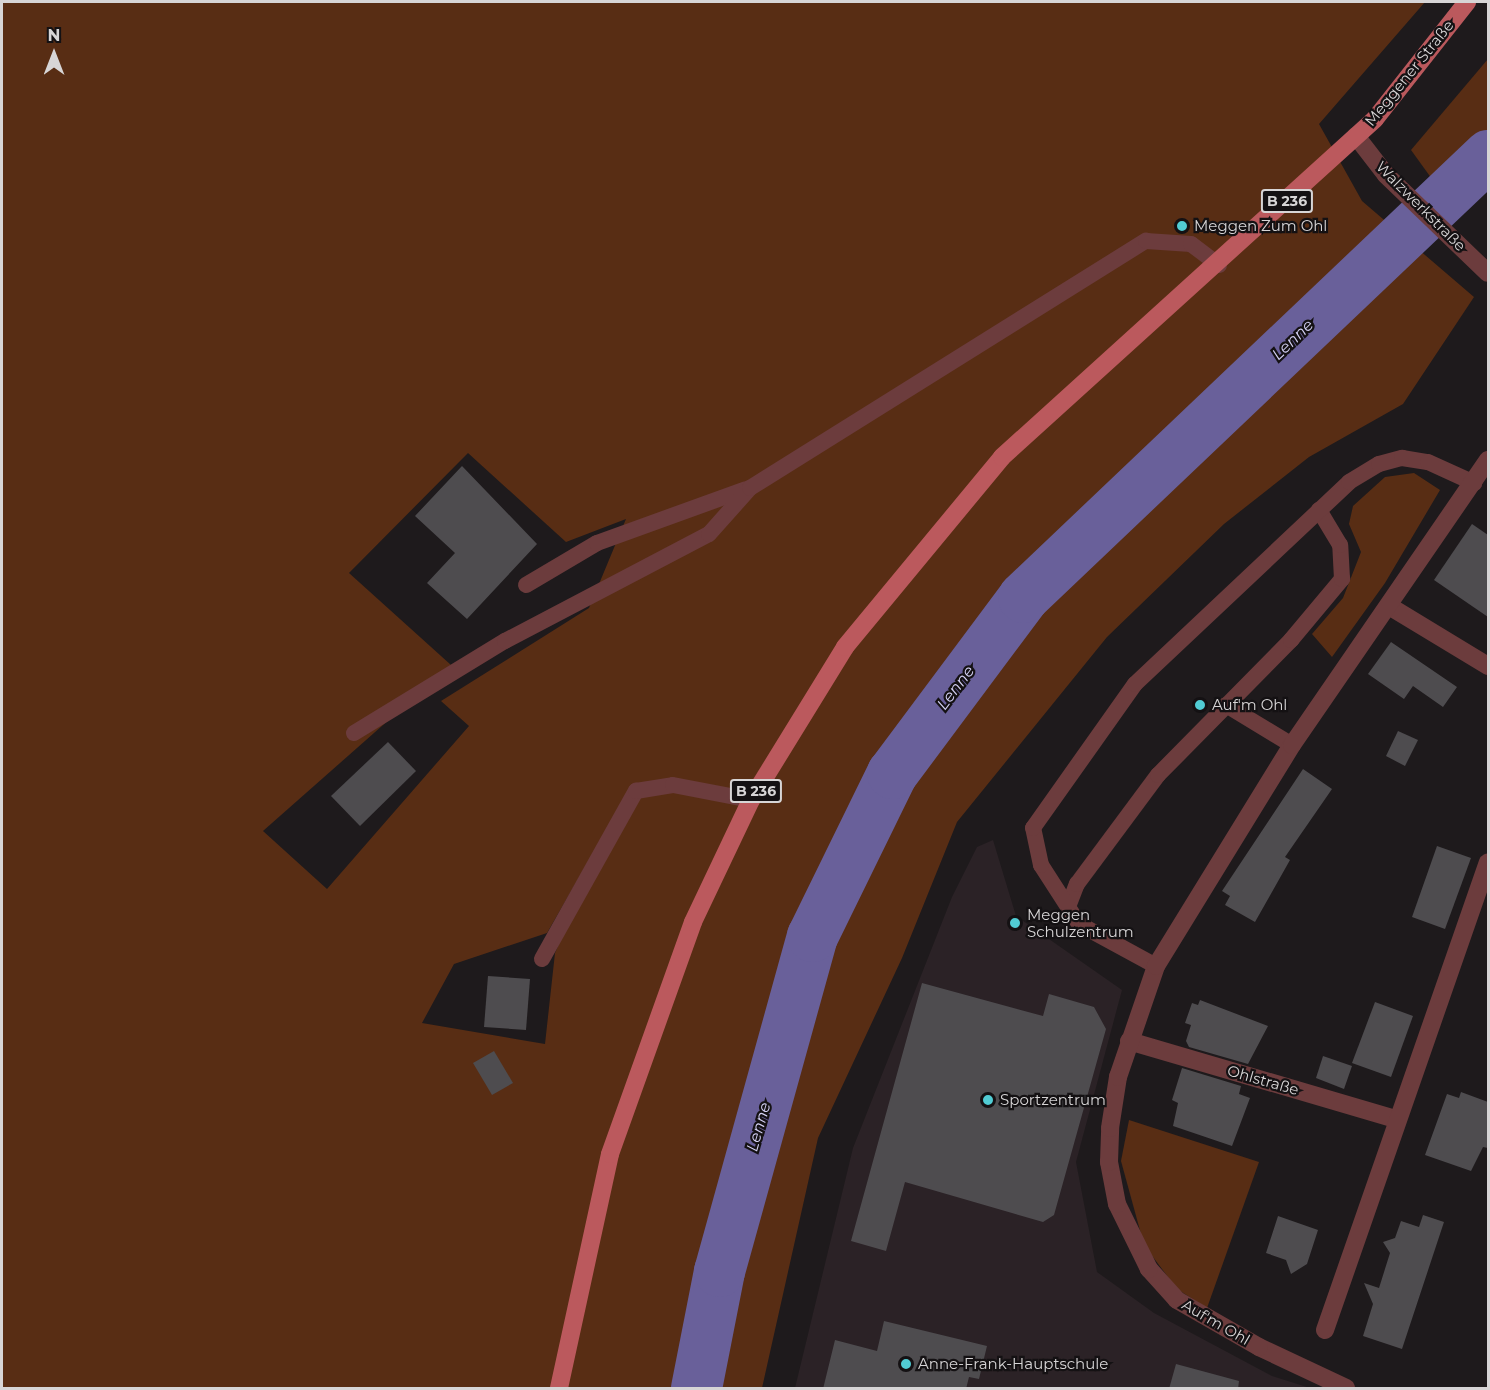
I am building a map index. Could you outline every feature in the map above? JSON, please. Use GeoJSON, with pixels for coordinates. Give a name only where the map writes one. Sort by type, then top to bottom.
{"type":"FeatureCollection","features":[{"type":"Feature","properties":{"kind":"main road","name":"Meggener Straße"},"geometry":{"type":"LineString","coordinates":[[751,800],[845,647],[922,549],[1002,457],[1218,266],[1356,136],[1467,2]]}},
{"type":"Feature","properties":{"kind":"main road","name":"B 236"},"geometry":{"type":"LineString","coordinates":[[559,1389],[610,1154],[634,1078],[693,921],[751,800]]}},
{"type":"Feature","properties":{"kind":"street","name":"Walzwerkstraße"},"geometry":{"type":"LineString","coordinates":[[1356,136],[1386,175],[1488,273]]}},
{"type":"Feature","properties":{"kind":"street","name":"Auf'm Ohl"},"geometry":{"type":"LineString","coordinates":[[1346,1389],[1259,1347],[1177,1300],[1149,1269],[1117,1204],[1109,1162],[1115,1098],[1129,1041],[1156,966],[1292,745],[1488,460]]}},
{"type":"Feature","properties":{"kind":"street"},"geometry":{"type":"LineString","coordinates":[[1389,606],[1488,666]]}},
{"type":"Feature","properties":{"kind":"street"},"geometry":{"type":"LineString","coordinates":[[1325,1330],[1396,1119],[1488,863]]}},
{"type":"Feature","properties":{"kind":"street","name":"Ohlstraße"},"geometry":{"type":"LineString","coordinates":[[1129,1041],[1396,1119]]}},
{"type":"Feature","properties":{"kind":"lane"},"geometry":{"type":"LineString","coordinates":[[526,585],[597,543],[750,488],[1146,241],[1191,244],[1218,266]]}},
{"type":"Feature","properties":{"kind":"lane"},"geometry":{"type":"LineString","coordinates":[[1156,966],[1079,924],[1041,865],[1033,828],[1135,684],[1349,482],[1379,464],[1402,459],[1428,462],[1474,483]]}},
{"type":"Feature","properties":{"kind":"lane"},"geometry":{"type":"LineString","coordinates":[[354,733],[505,640],[709,534],[750,488]]}},
{"type":"Feature","properties":{"kind":"lane"},"geometry":{"type":"LineString","coordinates":[[1068,907],[1077,884],[1158,775],[1291,640],[1342,579],[1340,545],[1319,510]]}},
{"type":"Feature","properties":{"kind":"lane"},"geometry":{"type":"LineString","coordinates":[[1226,705],[1292,745]]}},
{"type":"Feature","properties":{"kind":"lane"},"geometry":{"type":"LineString","coordinates":[[542,959],[636,791],[673,785],[751,800]]}},
{"type":"Feature","properties":{"kind":"shaded area"},"geometry":{"type":"Polygon","coordinates":[[[2,2],[1425,2],[1319,124],[1362,201],[1474,297],[1403,404],[1309,457],[1224,524],[1107,637],[957,822],[902,958],[818,1138],[762,1388],[2,1388],[2,2]],[[468,453],[349,573],[451,665],[263,831],[327,889],[469,726],[441,701],[589,608],[626,519],[566,542],[468,453]],[[621,804],[547,933],[454,964],[422,1023],[545,1044],[555,953],[621,804]]]}},
{"type":"Feature","properties":{"kind":"shaded area"},"geometry":{"type":"Polygon","coordinates":[[[1488,59],[1488,132],[1437,186],[1411,150],[1488,59]]]}},
{"type":"Feature","properties":{"kind":"shaded area"},"geometry":{"type":"Polygon","coordinates":[[[1414,473],[1440,490],[1385,583],[1332,657],[1312,634],[1343,598],[1361,552],[1349,524],[1353,506],[1385,477],[1414,473]]]}},
{"type":"Feature","properties":{"kind":"shaded area"},"geometry":{"type":"Polygon","coordinates":[[[993,840],[1016,916],[1122,990],[1076,1162],[1097,1272],[1154,1313],[1272,1376],[1310,1388],[795,1388],[853,1148],[952,897],[977,847],[993,840]]]}},
{"type":"Feature","properties":{"kind":"shaded area"},"geometry":{"type":"Polygon","coordinates":[[[1129,1120],[1259,1162],[1207,1308],[1177,1289],[1144,1245],[1121,1161],[1129,1120]]]}},
{"type":"Feature","properties":{"kind":"building"},"geometry":{"type":"Polygon","coordinates":[[[462,466],[537,544],[467,619],[427,583],[455,553],[415,516],[462,466]]]}},
{"type":"Feature","properties":{"kind":"building"},"geometry":{"type":"Polygon","coordinates":[[[1472,524],[1488,535],[1488,617],[1434,580],[1472,524]]]}},
{"type":"Feature","properties":{"kind":"building"},"geometry":{"type":"Polygon","coordinates":[[[1391,642],[1457,687],[1443,707],[1413,686],[1404,699],[1368,674],[1391,642]]]}},
{"type":"Feature","properties":{"kind":"building"},"geometry":{"type":"Polygon","coordinates":[[[1398,731],[1418,740],[1405,766],[1386,756],[1398,731]]]}},
{"type":"Feature","properties":{"kind":"building"},"geometry":{"type":"Polygon","coordinates":[[[388,742],[416,771],[360,826],[331,796],[388,742]]]}},
{"type":"Feature","properties":{"kind":"building"},"geometry":{"type":"Polygon","coordinates":[[[1303,769],[1332,789],[1285,857],[1290,860],[1255,922],[1225,905],[1230,896],[1222,891],[1303,769]]]}},
{"type":"Feature","properties":{"kind":"building"},"geometry":{"type":"Polygon","coordinates":[[[1437,846],[1471,858],[1445,929],[1412,917],[1437,846]]]}},
{"type":"Feature","properties":{"kind":"building"},"geometry":{"type":"Polygon","coordinates":[[[488,976],[530,979],[526,1030],[484,1027],[488,976]]]}},
{"type":"Feature","properties":{"kind":"building","name":"Sportzentrum"},"geometry":{"type":"Polygon","coordinates":[[[922,983],[1043,1016],[1049,994],[1094,1007],[1106,1029],[1054,1215],[1043,1222],[905,1182],[886,1251],[851,1241],[922,983]]]}},
{"type":"Feature","properties":{"kind":"building"},"geometry":{"type":"Polygon","coordinates":[[[1200,1000],[1268,1026],[1248,1064],[1189,1047],[1186,1041],[1191,1025],[1185,1023],[1192,1003],[1198,1005],[1200,1000]]]}},
{"type":"Feature","properties":{"kind":"building"},"geometry":{"type":"Polygon","coordinates":[[[1375,1002],[1413,1016],[1391,1077],[1352,1063],[1375,1002]]]}},
{"type":"Feature","properties":{"kind":"building"},"geometry":{"type":"Polygon","coordinates":[[[494,1051],[513,1083],[492,1095],[473,1063],[494,1051]]]}},
{"type":"Feature","properties":{"kind":"building"},"geometry":{"type":"Polygon","coordinates":[[[1323,1056],[1352,1066],[1344,1089],[1316,1078],[1323,1056]]]}},
{"type":"Feature","properties":{"kind":"building"},"geometry":{"type":"Polygon","coordinates":[[[1182,1068],[1241,1086],[1239,1094],[1250,1098],[1232,1146],[1173,1126],[1178,1103],[1172,1100],[1182,1068]]]}},
{"type":"Feature","properties":{"kind":"building"},"geometry":{"type":"Polygon","coordinates":[[[1461,1092],[1488,1102],[1488,1148],[1483,1147],[1471,1171],[1425,1155],[1447,1094],[1459,1098],[1461,1092]]]}},
{"type":"Feature","properties":{"kind":"building"},"geometry":{"type":"Polygon","coordinates":[[[1423,1215],[1444,1222],[1402,1349],[1363,1336],[1373,1304],[1364,1283],[1379,1288],[1390,1253],[1383,1242],[1395,1238],[1401,1221],[1419,1227],[1423,1215]]]}},
{"type":"Feature","properties":{"kind":"building"},"geometry":{"type":"Polygon","coordinates":[[[1278,1216],[1318,1230],[1307,1264],[1291,1274],[1286,1260],[1266,1253],[1278,1216]]]}},
{"type":"Feature","properties":{"kind":"building","name":"Anne-Frank-Hauptschule"},"geometry":{"type":"Polygon","coordinates":[[[884,1321],[987,1346],[979,1379],[969,1377],[966,1389],[823,1389],[835,1340],[877,1351],[884,1321]]]}},
{"type":"Feature","properties":{"kind":"building"},"geometry":{"type":"Polygon","coordinates":[[[1176,1364],[1239,1381],[1238,1389],[1169,1389],[1176,1364]]]}},
{"type":"Feature","properties":{"kind":"waterway","name":"Lenne"},"geometry":{"type":"LineString","coordinates":[[696,1388],[719,1271],[812,936],[892,773],[1023,597],[1488,155]]}},
{"type":"Feature","properties":{"kind":"place","name":"Meggen Zum Ohl"},"geometry":{"type":"Point","coordinates":[1182,226]}},
{"type":"Feature","properties":{"kind":"place","name":"Auf'm Ohl"},"geometry":{"type":"Point","coordinates":[1200,705]}},
{"type":"Feature","properties":{"kind":"place","name":"Meggen Schulzentrum"},"geometry":{"type":"Point","coordinates":[1015,923]}},
{"type":"Feature","properties":{"kind":"place","name":"Sportzentrum"},"geometry":{"type":"Point","coordinates":[988,1100]}},
{"type":"Feature","properties":{"kind":"place","name":"Anne-Frank-Hauptschule"},"geometry":{"type":"Point","coordinates":[906,1364]}}]}
